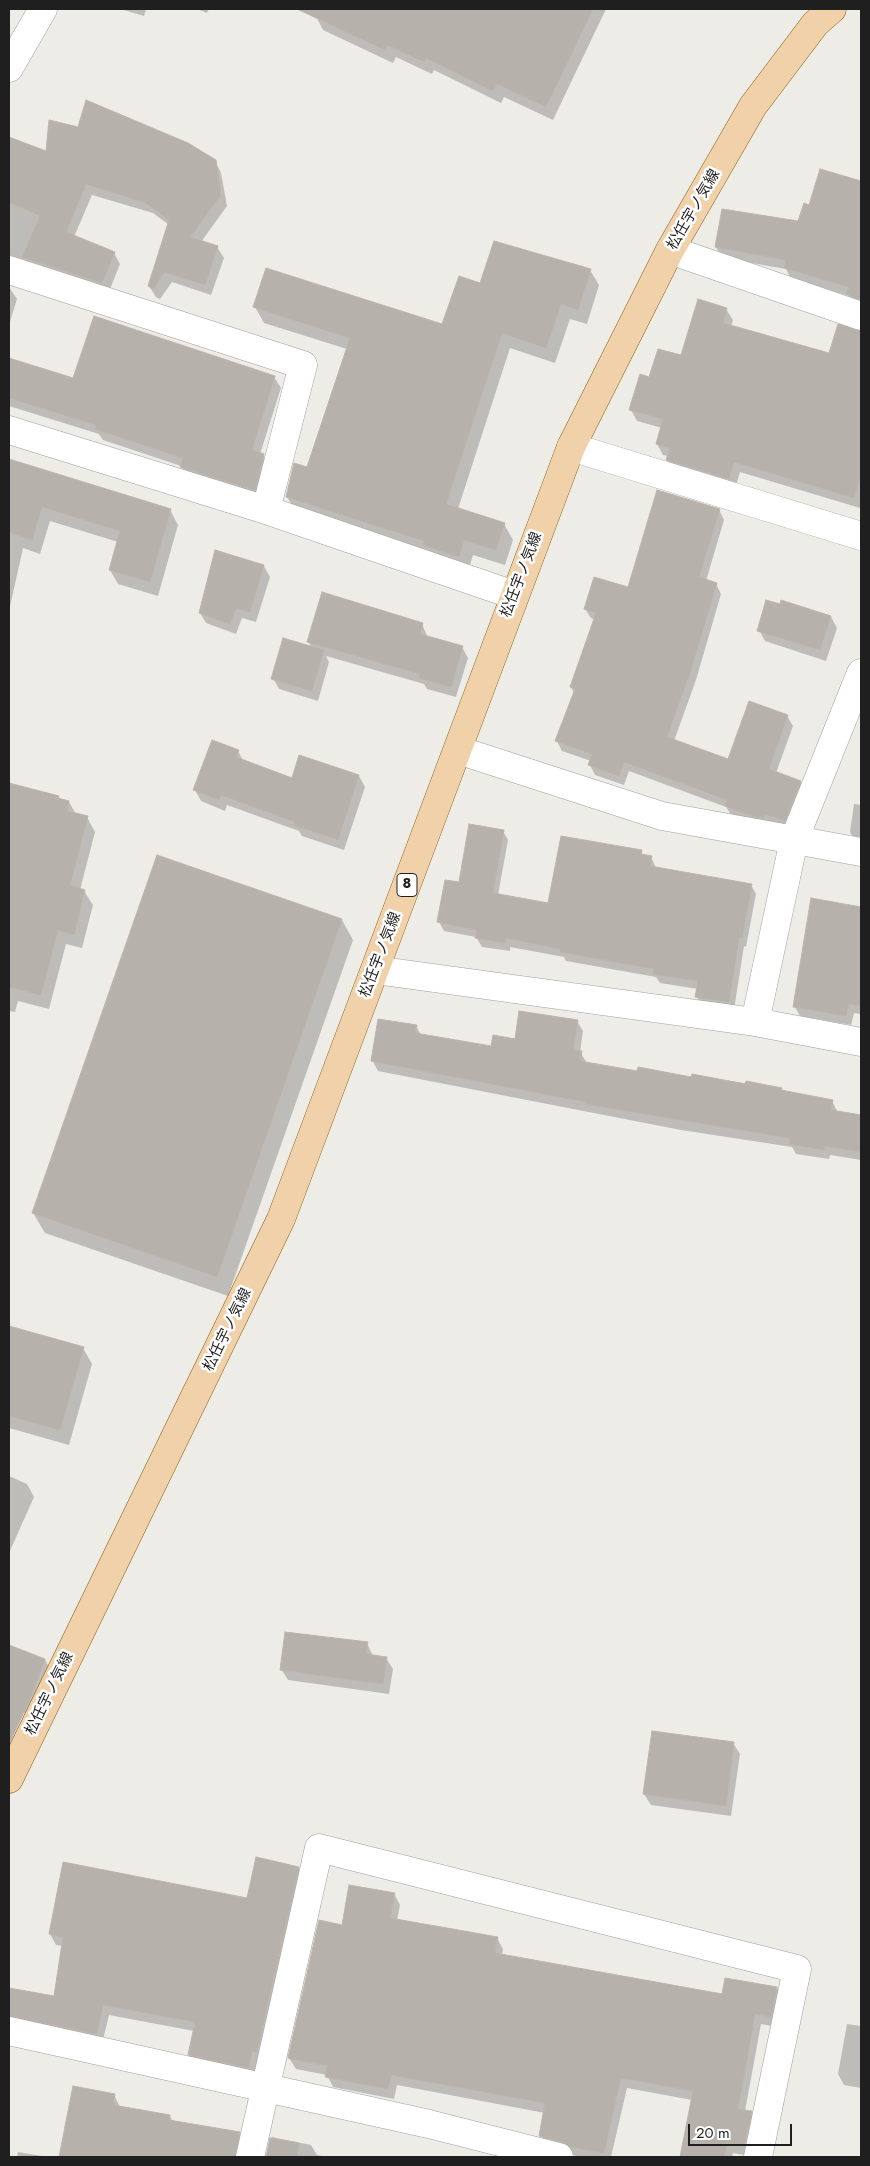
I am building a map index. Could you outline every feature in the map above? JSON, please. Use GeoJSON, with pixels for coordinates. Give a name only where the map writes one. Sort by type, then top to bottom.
{"type":"FeatureCollection","features":[{"type":"Feature","properties":{"kind":"main road","name":"松任宇ノ気線"},"geometry":{"type":"LineString","coordinates":[[9,1779],[281,1219],[571,447],[670,250],[754,106],[815,24],[832,9]]}},
{"type":"Feature","properties":{"kind":"street"},"geometry":{"type":"LineString","coordinates":[[9,68],[43,9]]}},
{"type":"Feature","properties":{"kind":"street"},"geometry":{"type":"LineString","coordinates":[[670,250],[861,316]]}},
{"type":"Feature","properties":{"kind":"street"},"geometry":{"type":"LineString","coordinates":[[9,270],[303,365],[266,510]]}},
{"type":"Feature","properties":{"kind":"street"},"geometry":{"type":"LineString","coordinates":[[9,430],[266,510],[514,595]]}},
{"type":"Feature","properties":{"kind":"street"},"geometry":{"type":"LineString","coordinates":[[571,447],[861,536]]}},
{"type":"Feature","properties":{"kind":"street"},"geometry":{"type":"LineString","coordinates":[[755,1022],[794,840],[861,673]]}},
{"type":"Feature","properties":{"kind":"street"},"geometry":{"type":"LineString","coordinates":[[458,750],[662,816],[861,852]]}},
{"type":"Feature","properties":{"kind":"street"},"geometry":{"type":"LineString","coordinates":[[375,970],[755,1022],[861,1042]]}},
{"type":"Feature","properties":{"kind":"street"},"geometry":{"type":"LineString","coordinates":[[250,2157],[319,1848],[797,1969],[758,2157]]}},
{"type":"Feature","properties":{"kind":"street"},"geometry":{"type":"LineString","coordinates":[[9,2031],[429,2124],[559,2157]]}},
{"type":"Feature","properties":{"kind":"building"},"geometry":{"type":"Polygon","coordinates":[[[297,9],[593,9],[546,107],[497,84],[493,91],[426,58],[424,62],[388,45],[385,50],[297,9]]]}},
{"type":"Feature","properties":{"kind":"building"},"geometry":{"type":"Polygon","coordinates":[[[86,100],[188,143],[216,160],[221,195],[190,237],[218,246],[205,285],[165,272],[153,289],[148,286],[169,220],[146,203],[86,184],[66,232],[115,252],[102,283],[22,257],[40,216],[9,202],[9,137],[46,151],[49,120],[78,127],[86,100]]]}},
{"type":"Feature","properties":{"kind":"building"},"geometry":{"type":"Polygon","coordinates":[[[820,169],[861,181],[861,300],[846,294],[849,287],[784,268],[786,260],[715,247],[722,209],[798,221],[804,203],[809,205],[820,169]]]}},
{"type":"Feature","properties":{"kind":"building"},"geometry":{"type":"Polygon","coordinates":[[[494,241],[591,269],[578,310],[561,304],[546,348],[502,333],[446,504],[505,523],[496,550],[464,540],[459,557],[423,545],[424,541],[286,497],[294,463],[307,467],[350,338],[253,307],[266,268],[442,324],[459,276],[480,283],[494,241]]]}},
{"type":"Feature","properties":{"kind":"building"},"geometry":{"type":"Polygon","coordinates":[[[698,299],[727,308],[723,323],[829,353],[838,324],[861,331],[861,474],[854,498],[734,462],[729,479],[666,460],[670,448],[656,444],[663,419],[629,410],[640,374],[649,377],[658,349],[681,355],[698,299]]]}},
{"type":"Feature","properties":{"kind":"building"},"geometry":{"type":"Polygon","coordinates":[[[94,316],[275,376],[252,450],[264,454],[255,490],[180,467],[183,458],[95,429],[96,425],[9,398],[9,358],[73,378],[94,316]]]}},
{"type":"Feature","properties":{"kind":"building"},"geometry":{"type":"Polygon","coordinates":[[[9,459],[171,509],[150,582],[109,570],[120,531],[42,507],[32,540],[9,532],[9,459]]]}},
{"type":"Feature","properties":{"kind":"building"},"geometry":{"type":"Polygon","coordinates":[[[657,490],[720,509],[699,577],[717,583],[691,670],[667,737],[728,759],[749,701],[788,715],[769,769],[801,781],[785,821],[765,814],[763,818],[756,817],[725,806],[727,800],[624,762],[619,776],[588,765],[592,754],[555,741],[575,689],[570,687],[596,613],[584,609],[594,577],[628,587],[657,490]]]}},
{"type":"Feature","properties":{"kind":"building"},"geometry":{"type":"Polygon","coordinates":[[[215,550],[264,565],[250,612],[236,608],[230,624],[199,613],[215,550]]]}},
{"type":"Feature","properties":{"kind":"building"},"geometry":{"type":"Polygon","coordinates":[[[322,592],[423,623],[420,634],[463,646],[451,687],[419,678],[420,674],[307,642],[322,592]]]}},
{"type":"Feature","properties":{"kind":"building"},"geometry":{"type":"Polygon","coordinates":[[[766,600],[780,604],[781,600],[831,616],[820,650],[757,631],[766,600]]]}},
{"type":"Feature","properties":{"kind":"building"},"geometry":{"type":"Polygon","coordinates":[[[283,638],[324,650],[312,691],[271,679],[283,638]]]}},
{"type":"Feature","properties":{"kind":"building"},"geometry":{"type":"Polygon","coordinates":[[[212,740],[239,750],[236,757],[292,778],[299,755],[359,775],[338,840],[294,825],[295,822],[221,795],[219,800],[193,790],[212,740]]]}},
{"type":"Feature","properties":{"kind":"building"},"geometry":{"type":"Polygon","coordinates":[[[9,783],[59,796],[58,798],[69,801],[67,811],[88,816],[70,885],[85,890],[74,935],[58,930],[41,995],[9,987],[9,783]]]}},
{"type":"Feature","properties":{"kind":"building"},"geometry":{"type":"Polygon","coordinates":[[[469,824],[504,830],[493,893],[548,903],[561,836],[642,850],[641,854],[652,856],[650,866],[752,884],[742,938],[739,938],[729,1002],[695,997],[698,981],[653,974],[654,969],[560,952],[560,949],[506,938],[505,943],[475,938],[477,930],[437,922],[445,880],[459,882],[469,824]]]}},
{"type":"Feature","properties":{"kind":"building"},"geometry":{"type":"Polygon","coordinates":[[[157,855],[342,919],[217,1277],[32,1213],[157,855]]]}},
{"type":"Feature","properties":{"kind":"building"},"geometry":{"type":"Polygon","coordinates":[[[811,898],[861,907],[861,1006],[849,1004],[846,1016],[793,1007],[811,898]]]}},
{"type":"Feature","properties":{"kind":"building"},"geometry":{"type":"Polygon","coordinates":[[[519,1011],[578,1020],[573,1050],[582,1051],[580,1061],[637,1071],[638,1067],[691,1077],[692,1074],[745,1084],[746,1081],[833,1100],[831,1110],[861,1115],[861,1152],[825,1146],[824,1150],[789,1144],[790,1138],[585,1104],[586,1102],[371,1061],[378,1019],[417,1025],[415,1033],[491,1046],[493,1035],[515,1039],[519,1011]]]}},
{"type":"Feature","properties":{"kind":"building"},"geometry":{"type":"Polygon","coordinates":[[[9,1326],[84,1347],[60,1430],[9,1416],[9,1326]]]}},
{"type":"Feature","properties":{"kind":"building"},"geometry":{"type":"Polygon","coordinates":[[[285,1632],[368,1642],[366,1654],[387,1657],[383,1684],[280,1670],[285,1632]]]}},
{"type":"Feature","properties":{"kind":"building"},"geometry":{"type":"Polygon","coordinates":[[[9,1645],[45,1659],[31,1697],[9,1744],[9,1645]]]}},
{"type":"Feature","properties":{"kind":"building"},"geometry":{"type":"Polygon","coordinates":[[[652,1731],[734,1742],[726,1806],[643,1794],[652,1731]]]}},
{"type":"Feature","properties":{"kind":"building"},"geometry":{"type":"Polygon","coordinates":[[[256,1857],[299,1867],[257,2052],[252,2051],[249,2068],[188,2055],[195,2022],[103,2005],[97,2034],[9,2016],[9,1988],[54,1996],[63,1937],[49,1934],[63,1862],[247,1898],[256,1857]]]}},
{"type":"Feature","properties":{"kind":"building"},"geometry":{"type":"Polygon","coordinates":[[[349,1885],[395,1893],[390,1918],[498,1937],[495,1953],[722,1994],[725,1978],[777,1987],[771,2017],[755,2014],[738,2109],[752,2111],[744,2146],[727,2143],[724,2157],[680,2157],[693,2091],[621,2078],[604,2153],[571,2147],[563,2142],[539,2136],[545,2103],[391,2075],[388,2089],[325,2077],[327,2066],[288,2058],[319,1920],[342,1925],[349,1885]]]}},
{"type":"Feature","properties":{"kind":"building"},"geometry":{"type":"Polygon","coordinates":[[[73,2086],[115,2094],[113,2105],[170,2115],[169,2120],[240,2132],[235,2157],[59,2157],[73,2086]]]}},
{"type":"Feature","properties":{"kind":"building"},"geometry":{"type":"Polygon","coordinates":[[[270,2138],[299,2143],[297,2157],[266,2157],[270,2138]]]}}]}
